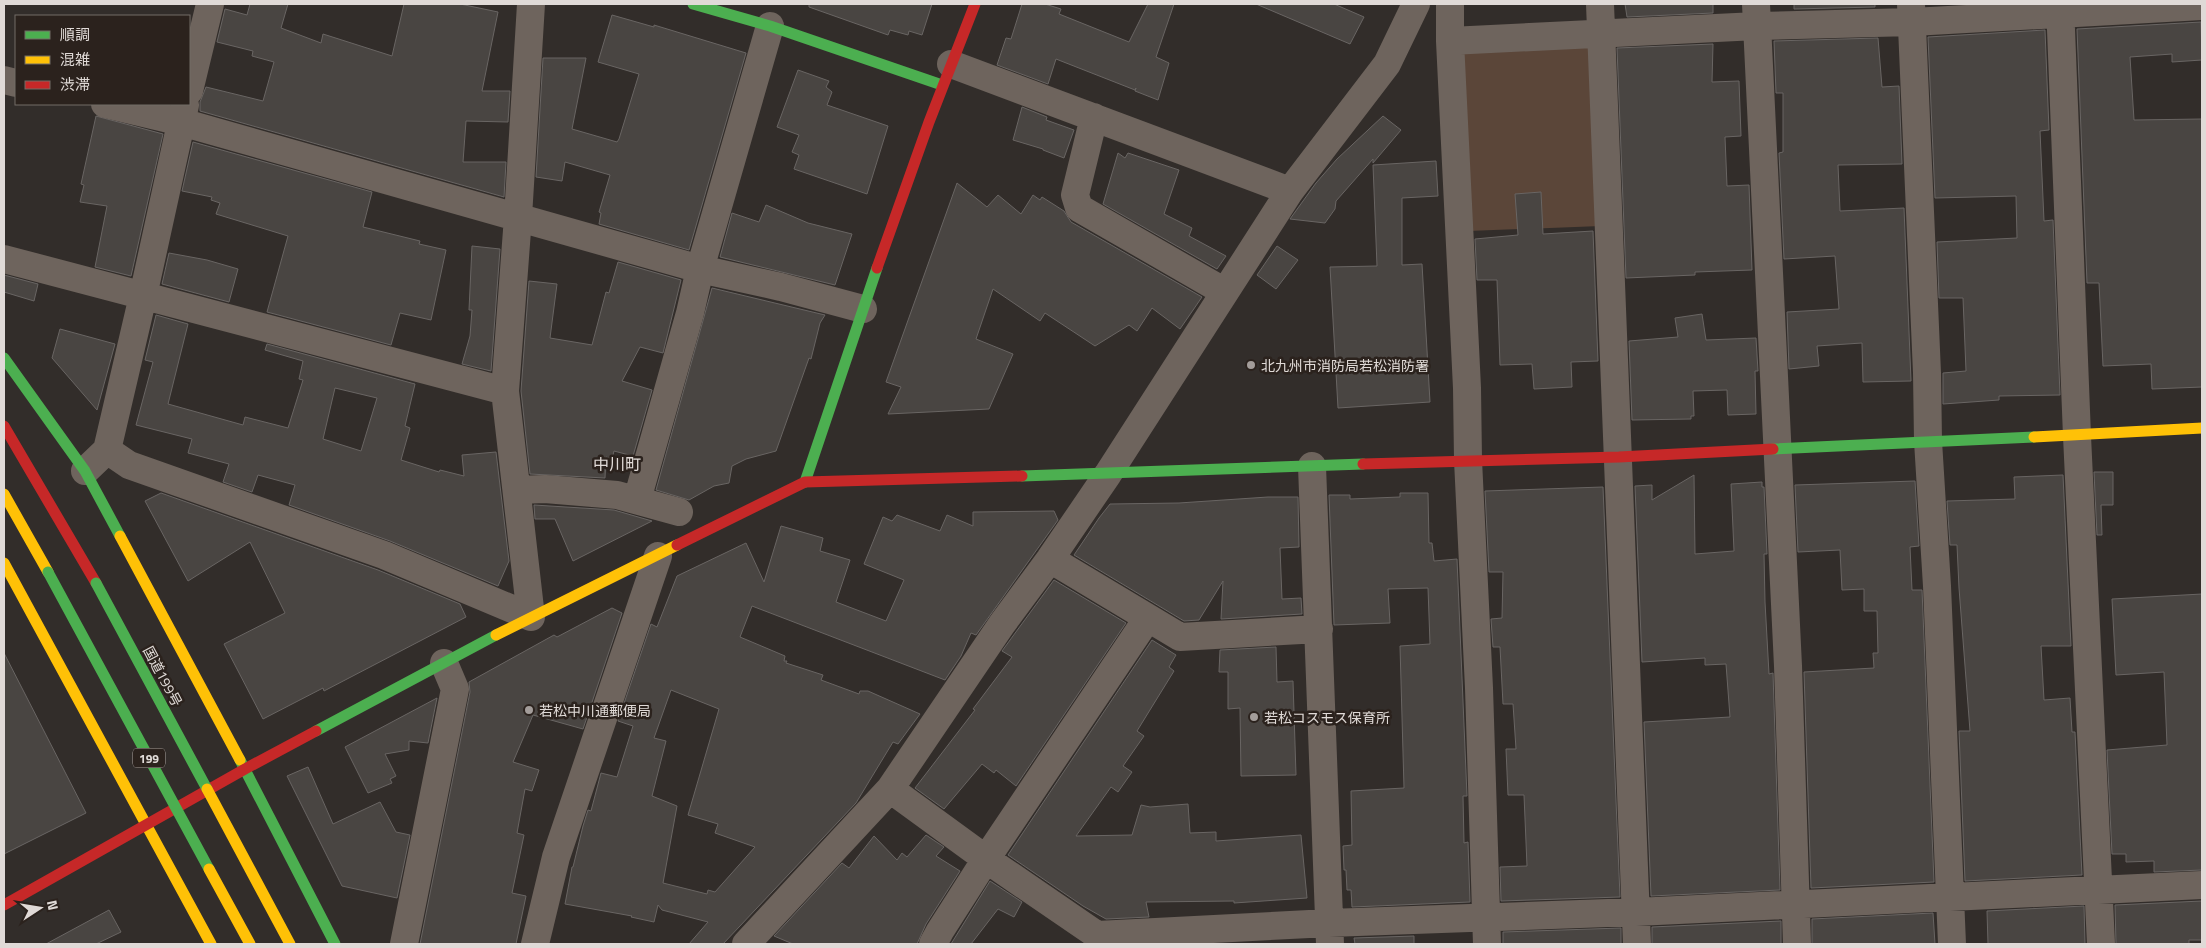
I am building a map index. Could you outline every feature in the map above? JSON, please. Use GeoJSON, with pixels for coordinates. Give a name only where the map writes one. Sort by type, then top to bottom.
{"type":"FeatureCollection","features":[{"type":"Feature","properties":{"kind":"main road"},"geometry":{"type":"LineString","coordinates":[[693,4],[947,74]]}},
{"type":"Feature","properties":{"kind":"main road"},"geometry":{"type":"LineString","coordinates":[[805,482],[863,309],[947,74],[975,4]]}},
{"type":"Feature","properties":{"kind":"main road"},"geometry":{"type":"LineString","coordinates":[[4,358],[85,472],[245,769],[334,944]]}},
{"type":"Feature","properties":{"kind":"main road","name":"国道199号"},"geometry":{"type":"LineString","coordinates":[[4,426],[96,583],[290,944]]}},
{"type":"Feature","properties":{"kind":"main road"},"geometry":{"type":"LineString","coordinates":[[4,905],[148,826],[245,769],[531,616],[658,556],[805,482],[1108,474],[1468,460],[1619,458],[1928,441],[2077,436],[2202,428]]}},
{"type":"Feature","properties":{"kind":"main road","name":"199"},"geometry":{"type":"LineString","coordinates":[[4,494],[250,944]]}},
{"type":"Feature","properties":{"kind":"main road"},"geometry":{"type":"LineString","coordinates":[[4,563],[211,944]]}},
{"type":"Feature","properties":{"kind":"street"},"geometry":{"type":"LineString","coordinates":[[190,87],[210,4]]}},
{"type":"Feature","properties":{"kind":"street"},"geometry":{"type":"LineString","coordinates":[[106,450],[129,465],[384,555],[531,616],[505,391],[531,4]]}},
{"type":"Feature","properties":{"kind":"street"},"geometry":{"type":"LineString","coordinates":[[746,944],[890,789],[1002,624],[1050,559],[1108,474],[1290,191],[1387,64],[1416,4]]}},
{"type":"Feature","properties":{"kind":"street"},"geometry":{"type":"LineString","coordinates":[[1450,4],[1450,41],[1479,688],[1487,931]]}},
{"type":"Feature","properties":{"kind":"street"},"geometry":{"type":"LineString","coordinates":[[1600,4],[1638,944]]}},
{"type":"Feature","properties":{"kind":"street"},"geometry":{"type":"LineString","coordinates":[[1450,41],[1601,35],[1757,15],[2202,6]]}},
{"type":"Feature","properties":{"kind":"street"},"geometry":{"type":"LineString","coordinates":[[2060,9],[2077,436],[2101,944]]}},
{"type":"Feature","properties":{"kind":"street"},"geometry":{"type":"LineString","coordinates":[[1912,13],[1927,373],[1928,441],[1937,586],[1952,944]]}},
{"type":"Feature","properties":{"kind":"street"},"geometry":{"type":"LineString","coordinates":[[1757,15],[1787,656],[1797,944]]}},
{"type":"Feature","properties":{"kind":"street"},"geometry":{"type":"LineString","coordinates":[[637,500],[690,313],[700,269],[770,26]]}},
{"type":"Feature","properties":{"kind":"street"},"geometry":{"type":"LineString","coordinates":[[947,74],[1094,117],[1290,191]]}},
{"type":"Feature","properties":{"kind":"street"},"geometry":{"type":"LineString","coordinates":[[114,105],[183,113],[518,216],[700,269],[781,287],[863,309]]}},
{"type":"Feature","properties":{"kind":"street"},"geometry":{"type":"LineString","coordinates":[[85,472],[106,450],[143,296],[183,113]]}},
{"type":"Feature","properties":{"kind":"street"},"geometry":{"type":"LineString","coordinates":[[1094,117],[1076,195],[1079,208],[1225,292]]}},
{"type":"Feature","properties":{"kind":"street"},"geometry":{"type":"LineString","coordinates":[[4,259],[505,391]]}},
{"type":"Feature","properties":{"kind":"street"},"geometry":{"type":"LineString","coordinates":[[1312,466],[1330,934]]}},
{"type":"Feature","properties":{"kind":"street"},"geometry":{"type":"LineString","coordinates":[[517,490],[590,492],[617,495],[679,512]]}},
{"type":"Feature","properties":{"kind":"street"},"geometry":{"type":"LineString","coordinates":[[536,944],[556,858],[658,556]]}},
{"type":"Feature","properties":{"kind":"street"},"geometry":{"type":"LineString","coordinates":[[1050,559],[1147,619],[1180,637],[1319,629]]}},
{"type":"Feature","properties":{"kind":"street"},"geometry":{"type":"LineString","coordinates":[[933,944],[986,859],[1147,619]]}},
{"type":"Feature","properties":{"kind":"street"},"geometry":{"type":"LineString","coordinates":[[404,944],[455,689],[444,663]]}},
{"type":"Feature","properties":{"kind":"street"},"geometry":{"type":"LineString","coordinates":[[890,789],[1097,940],[1487,931],[1636,912],[2202,884]]}},
{"type":"Feature","properties":{"kind":"shaded area"},"geometry":{"type":"Polygon","coordinates":[[[1593,45],[1601,226],[1468,231],[1461,52],[1593,45]]]}},
{"type":"Feature","properties":{"kind":"building"},"geometry":{"type":"Polygon","coordinates":[[[250,4],[288,4],[281,28],[321,43],[323,34],[392,56],[404,4],[460,4],[498,12],[482,91],[510,91],[508,122],[466,121],[463,162],[506,162],[504,197],[200,111],[200,102],[206,87],[263,101],[274,62],[252,56],[253,51],[217,42],[225,9],[247,15],[250,4]]]}},
{"type":"Feature","properties":{"kind":"building"},"geometry":{"type":"Polygon","coordinates":[[[809,4],[932,4],[922,35],[909,31],[908,35],[890,30],[888,35],[809,7],[809,4]]]}},
{"type":"Feature","properties":{"kind":"building"},"geometry":{"type":"Polygon","coordinates":[[[1022,4],[1045,4],[1061,9],[1059,14],[1129,42],[1148,4],[1174,4],[1156,57],[1169,63],[1158,100],[1135,91],[1136,88],[1135,90],[1056,59],[1048,84],[997,65],[1006,38],[1011,39],[1022,4]]]}},
{"type":"Feature","properties":{"kind":"building"},"geometry":{"type":"Polygon","coordinates":[[[1256,4],[1334,4],[1364,17],[1350,44],[1256,4]]]}},
{"type":"Feature","properties":{"kind":"building"},"geometry":{"type":"Polygon","coordinates":[[[1625,4],[1713,4],[1713,13],[1627,17],[1625,4]]]}},
{"type":"Feature","properties":{"kind":"building"},"geometry":{"type":"Polygon","coordinates":[[[1794,4],[1875,4],[1875,7],[1794,9],[1794,4]]]}},
{"type":"Feature","properties":{"kind":"building"},"geometry":{"type":"Polygon","coordinates":[[[612,15],[654,27],[654,25],[746,53],[689,250],[599,224],[601,213],[599,212],[610,175],[565,162],[562,181],[536,177],[543,58],[586,58],[572,129],[617,142],[619,139],[639,74],[598,62],[612,15]]]}},
{"type":"Feature","properties":{"kind":"building"},"geometry":{"type":"Polygon","coordinates":[[[2201,22],[2202,60],[2172,62],[2172,54],[2130,57],[2134,120],[2202,119],[2202,387],[2152,389],[2151,364],[2103,366],[2099,283],[2087,283],[2077,29],[2201,22]]]}},
{"type":"Feature","properties":{"kind":"building"},"geometry":{"type":"Polygon","coordinates":[[[2045,30],[2049,130],[2040,131],[2044,221],[2053,220],[2060,395],[1999,396],[1999,400],[1943,404],[1943,373],[1966,371],[1963,298],[1939,298],[1937,242],[2017,238],[2016,196],[1935,198],[1928,37],[2045,30]]]}},
{"type":"Feature","properties":{"kind":"building"},"geometry":{"type":"Polygon","coordinates":[[[1878,38],[1882,87],[1899,86],[1902,164],[1838,165],[1840,211],[1904,208],[1911,381],[1863,382],[1862,343],[1817,346],[1819,366],[1789,369],[1787,312],[1839,309],[1835,256],[1784,259],[1779,153],[1783,152],[1783,93],[1776,93],[1774,41],[1878,38]]]}},
{"type":"Feature","properties":{"kind":"building"},"geometry":{"type":"Polygon","coordinates":[[[1713,44],[1712,82],[1739,81],[1741,136],[1725,137],[1727,186],[1749,185],[1752,270],[1695,272],[1695,275],[1626,278],[1617,48],[1713,44]]]}},
{"type":"Feature","properties":{"kind":"building"},"geometry":{"type":"Polygon","coordinates":[[[798,70],[829,81],[826,87],[832,92],[827,105],[888,126],[867,194],[794,169],[799,155],[792,152],[799,135],[777,127],[798,70]]]}},
{"type":"Feature","properties":{"kind":"building"},"geometry":{"type":"Polygon","coordinates":[[[1022,107],[1047,117],[1046,120],[1074,130],[1064,158],[1013,140],[1022,107]]]}},
{"type":"Feature","properties":{"kind":"building"},"geometry":{"type":"Polygon","coordinates":[[[96,116],[163,134],[131,276],[95,267],[107,206],[80,202],[84,185],[81,184],[96,116]]]}},
{"type":"Feature","properties":{"kind":"building"},"geometry":{"type":"Polygon","coordinates":[[[1383,116],[1401,130],[1373,163],[1373,159],[1336,201],[1335,209],[1325,223],[1290,219],[1316,183],[1337,159],[1383,116]]]}},
{"type":"Feature","properties":{"kind":"building"},"geometry":{"type":"Polygon","coordinates":[[[193,142],[372,192],[363,227],[420,241],[419,244],[446,250],[431,320],[400,313],[391,345],[267,312],[288,236],[216,214],[220,203],[211,200],[212,197],[182,191],[193,142]]]}},
{"type":"Feature","properties":{"kind":"building"},"geometry":{"type":"Polygon","coordinates":[[[1118,153],[1125,158],[1128,153],[1179,170],[1164,214],[1192,228],[1189,236],[1226,256],[1217,269],[1103,204],[1118,153]]]}},
{"type":"Feature","properties":{"kind":"building"},"geometry":{"type":"Polygon","coordinates":[[[1436,161],[1438,196],[1402,198],[1402,265],[1422,264],[1430,402],[1338,408],[1330,267],[1377,266],[1373,165],[1436,161]]]}},
{"type":"Feature","properties":{"kind":"building"},"geometry":{"type":"Polygon","coordinates":[[[957,183],[987,207],[998,195],[1021,214],[1033,195],[1040,200],[1042,197],[1064,211],[1071,222],[1202,297],[1180,329],[1152,308],[1137,331],[1129,325],[1095,346],[1045,313],[1040,321],[993,289],[976,339],[1013,354],[989,409],[888,414],[901,387],[886,382],[957,183]]]}},
{"type":"Feature","properties":{"kind":"building"},"geometry":{"type":"Polygon","coordinates":[[[1541,192],[1543,234],[1593,231],[1598,361],[1571,362],[1572,387],[1534,389],[1532,364],[1500,365],[1497,280],[1477,280],[1475,239],[1518,235],[1515,194],[1541,192]]]}},
{"type":"Feature","properties":{"kind":"building"},"geometry":{"type":"Polygon","coordinates":[[[766,205],[808,223],[852,234],[835,285],[720,257],[732,213],[759,222],[766,205]]]}},
{"type":"Feature","properties":{"kind":"building"},"geometry":{"type":"Polygon","coordinates":[[[472,246],[500,249],[491,371],[462,364],[470,336],[472,310],[469,310],[472,246]]]}},
{"type":"Feature","properties":{"kind":"building"},"geometry":{"type":"Polygon","coordinates":[[[1277,246],[1298,260],[1276,289],[1257,275],[1277,246]]]}},
{"type":"Feature","properties":{"kind":"building"},"geometry":{"type":"Polygon","coordinates":[[[169,253],[207,260],[238,269],[229,302],[162,284],[169,253]]]}},
{"type":"Feature","properties":{"kind":"building"},"geometry":{"type":"Polygon","coordinates":[[[618,262],[681,280],[663,353],[640,347],[622,381],[652,390],[633,456],[614,451],[612,459],[606,457],[605,478],[530,474],[521,391],[529,281],[557,284],[550,338],[592,345],[606,292],[609,293],[618,262]]]}},
{"type":"Feature","properties":{"kind":"building"},"geometry":{"type":"Polygon","coordinates":[[[4,275],[38,284],[34,301],[4,292],[4,275]]]}},
{"type":"Feature","properties":{"kind":"building"},"geometry":{"type":"Polygon","coordinates":[[[712,288],[825,315],[820,323],[811,359],[809,358],[776,451],[746,459],[732,466],[729,483],[714,486],[689,500],[656,490],[712,288]]]}},
{"type":"Feature","properties":{"kind":"building"},"geometry":{"type":"Polygon","coordinates":[[[1702,314],[1706,340],[1756,338],[1758,371],[1755,371],[1756,414],[1728,415],[1727,390],[1693,391],[1694,416],[1691,416],[1691,419],[1632,420],[1629,341],[1678,337],[1675,318],[1702,314]]]}},
{"type":"Feature","properties":{"kind":"building"},"geometry":{"type":"Polygon","coordinates":[[[156,315],[188,324],[168,404],[243,425],[245,417],[288,428],[303,380],[299,379],[303,361],[265,350],[267,344],[415,384],[405,426],[410,428],[401,460],[439,472],[440,470],[464,476],[462,455],[496,452],[509,561],[498,586],[390,541],[289,505],[295,485],[258,475],[252,492],[223,482],[229,464],[188,453],[192,439],[136,425],[153,362],[145,360],[156,315]],[[335,388],[323,439],[361,451],[377,398],[335,388]]]}},
{"type":"Feature","properties":{"kind":"building"},"geometry":{"type":"Polygon","coordinates":[[[60,329],[115,344],[97,410],[52,358],[60,329]]]}},
{"type":"Feature","properties":{"kind":"building"},"geometry":{"type":"Polygon","coordinates":[[[2094,472],[2113,472],[2113,505],[2101,505],[2102,535],[2097,535],[2094,472]]]}},
{"type":"Feature","properties":{"kind":"building"},"geometry":{"type":"Polygon","coordinates":[[[1694,475],[1695,554],[1734,551],[1731,484],[1762,482],[1762,487],[1764,487],[1767,554],[1764,554],[1765,602],[1769,674],[1773,673],[1780,890],[1651,896],[1644,722],[1730,717],[1726,664],[1705,665],[1705,658],[1642,662],[1635,486],[1652,485],[1652,500],[1694,475]]]}},
{"type":"Feature","properties":{"kind":"building"},"geometry":{"type":"Polygon","coordinates":[[[2063,475],[2071,646],[2041,646],[2044,700],[2070,698],[2072,732],[2075,732],[2082,875],[1965,881],[1959,731],[1970,731],[1957,545],[1950,545],[1947,501],[2015,499],[2014,477],[2063,475]]]}},
{"type":"Feature","properties":{"kind":"building"},"geometry":{"type":"Polygon","coordinates":[[[1915,481],[1919,546],[1910,547],[1912,590],[1922,590],[1934,882],[1811,888],[1804,672],[1874,668],[1873,653],[1878,653],[1877,611],[1864,611],[1864,589],[1842,590],[1840,550],[1798,552],[1795,485],[1915,481]]]}},
{"type":"Feature","properties":{"kind":"building"},"geometry":{"type":"Polygon","coordinates":[[[1603,487],[1620,897],[1501,901],[1500,867],[1527,866],[1524,795],[1508,795],[1506,749],[1516,749],[1513,704],[1503,704],[1500,647],[1493,647],[1491,619],[1502,618],[1503,572],[1489,572],[1485,491],[1603,487]]]}},
{"type":"Feature","properties":{"kind":"building"},"geometry":{"type":"Polygon","coordinates":[[[161,493],[378,570],[460,604],[466,617],[324,691],[323,688],[263,719],[224,644],[285,613],[250,542],[188,581],[145,501],[161,493]]]}},
{"type":"Feature","properties":{"kind":"building"},"geometry":{"type":"Polygon","coordinates":[[[1400,493],[1428,493],[1429,543],[1432,543],[1434,561],[1457,559],[1467,796],[1463,796],[1464,843],[1468,842],[1470,902],[1352,907],[1351,890],[1347,890],[1346,870],[1344,870],[1343,846],[1352,845],[1351,791],[1404,788],[1400,646],[1430,644],[1428,588],[1388,589],[1390,623],[1334,625],[1329,495],[1350,495],[1350,499],[1400,497],[1400,493]]]}},
{"type":"Feature","properties":{"kind":"building"},"geometry":{"type":"Polygon","coordinates":[[[1268,497],[1298,497],[1299,547],[1280,548],[1282,599],[1301,598],[1302,614],[1221,619],[1223,581],[1199,620],[1184,621],[1074,555],[1110,504],[1179,503],[1268,497]]]}},
{"type":"Feature","properties":{"kind":"building"},"geometry":{"type":"Polygon","coordinates":[[[534,505],[614,510],[652,521],[573,561],[555,519],[535,519],[534,505]]]}},
{"type":"Feature","properties":{"kind":"building"},"geometry":{"type":"Polygon","coordinates":[[[1054,511],[1058,520],[976,635],[971,633],[961,656],[945,680],[752,606],[740,637],[785,656],[784,661],[787,661],[786,663],[823,675],[821,680],[859,694],[860,691],[868,691],[920,714],[898,744],[893,742],[856,803],[723,944],[689,944],[708,922],[662,910],[658,905],[654,922],[632,916],[565,904],[583,826],[588,810],[591,811],[601,773],[617,777],[633,726],[618,721],[651,624],[657,627],[677,576],[746,543],[764,582],[781,526],[823,538],[820,551],[850,560],[836,602],[886,621],[904,580],[864,564],[883,517],[892,521],[897,515],[940,531],[947,515],[973,526],[973,512],[1054,511]],[[671,690],[654,738],[666,741],[652,796],[677,806],[663,883],[707,894],[708,890],[715,892],[755,847],[715,833],[718,824],[688,815],[719,709],[671,690]]]}},
{"type":"Feature","properties":{"kind":"building"},"geometry":{"type":"Polygon","coordinates":[[[1054,580],[1126,623],[1016,786],[996,770],[994,773],[982,764],[944,809],[915,788],[975,710],[973,709],[1012,657],[1002,651],[1054,580]]]}},
{"type":"Feature","properties":{"kind":"building"},"geometry":{"type":"Polygon","coordinates":[[[2202,594],[2202,870],[2154,872],[2154,861],[2126,862],[2126,854],[2112,854],[2107,750],[2167,745],[2164,672],[2116,675],[2112,599],[2202,594]]]}},
{"type":"Feature","properties":{"kind":"building"},"geometry":{"type":"Polygon","coordinates":[[[612,608],[622,613],[583,729],[533,715],[513,762],[539,770],[532,791],[525,789],[517,833],[524,835],[512,893],[526,896],[516,944],[420,944],[470,692],[469,682],[554,635],[557,637],[612,608]]]}},
{"type":"Feature","properties":{"kind":"building"},"geometry":{"type":"Polygon","coordinates":[[[1152,640],[1176,655],[1169,667],[1174,671],[1137,731],[1144,736],[1123,766],[1132,772],[1118,792],[1111,787],[1076,836],[1132,835],[1141,805],[1150,807],[1188,804],[1190,833],[1216,832],[1216,841],[1301,835],[1307,898],[1234,903],[1234,901],[1146,902],[1149,917],[1106,919],[1083,906],[1008,855],[1152,640]]]}},
{"type":"Feature","properties":{"kind":"building"},"geometry":{"type":"Polygon","coordinates":[[[1276,647],[1277,682],[1293,681],[1296,775],[1241,776],[1240,708],[1228,709],[1228,672],[1219,672],[1220,650],[1276,647]]]}},
{"type":"Feature","properties":{"kind":"building"},"geometry":{"type":"Polygon","coordinates":[[[4,653],[86,813],[4,854],[4,653]]]}},
{"type":"Feature","properties":{"kind":"building"},"geometry":{"type":"Polygon","coordinates":[[[437,698],[428,743],[409,741],[409,750],[385,754],[396,776],[390,779],[392,783],[368,793],[345,747],[437,698]]]}},
{"type":"Feature","properties":{"kind":"building"},"geometry":{"type":"Polygon","coordinates":[[[308,767],[333,824],[380,802],[396,832],[410,835],[397,898],[342,886],[287,776],[308,767]]]}},
{"type":"Feature","properties":{"kind":"building"},"geometry":{"type":"Polygon","coordinates":[[[926,835],[944,847],[936,856],[960,871],[926,924],[917,944],[793,944],[774,936],[842,863],[849,868],[874,836],[897,860],[902,853],[907,857],[926,835]]]}},
{"type":"Feature","properties":{"kind":"building"},"geometry":{"type":"Polygon","coordinates":[[[990,881],[1022,902],[1014,917],[998,909],[971,944],[951,944],[990,881]]]}},
{"type":"Feature","properties":{"kind":"building"},"geometry":{"type":"Polygon","coordinates":[[[2202,901],[2202,940],[2189,940],[2189,944],[2116,944],[2115,905],[2202,901]]]}},
{"type":"Feature","properties":{"kind":"building"},"geometry":{"type":"Polygon","coordinates":[[[2084,906],[2085,944],[1988,944],[1987,911],[2084,906]]]}},
{"type":"Feature","properties":{"kind":"building"},"geometry":{"type":"Polygon","coordinates":[[[109,910],[121,932],[96,944],[46,944],[109,910]]]}},
{"type":"Feature","properties":{"kind":"building"},"geometry":{"type":"Polygon","coordinates":[[[1933,913],[1935,944],[1812,944],[1812,919],[1933,913]]]}},
{"type":"Feature","properties":{"kind":"building"},"geometry":{"type":"Polygon","coordinates":[[[1781,921],[1781,944],[1652,944],[1652,927],[1781,921]]]}},
{"type":"Feature","properties":{"kind":"building"},"geometry":{"type":"Polygon","coordinates":[[[1621,928],[1621,944],[1503,944],[1503,932],[1621,928]]]}},
{"type":"Feature","properties":{"kind":"building"},"geometry":{"type":"Polygon","coordinates":[[[1414,936],[1414,944],[1355,944],[1354,938],[1414,936]]]}},
{"type":"Feature","properties":{"kind":"traffic: fast"},"geometry":{"type":"LineString","coordinates":[[693,4],[770,26],[942,85]]}},
{"type":"Feature","properties":{"kind":"traffic: fast"},"geometry":{"type":"LineString","coordinates":[[805,482],[877,268]]}},
{"type":"Feature","properties":{"kind":"traffic: fast"},"geometry":{"type":"LineString","coordinates":[[4,358],[85,471],[120,536]]}},
{"type":"Feature","properties":{"kind":"traffic: fast"},"geometry":{"type":"LineString","coordinates":[[1773,449],[2034,437]]}},
{"type":"Feature","properties":{"kind":"traffic: fast"},"geometry":{"type":"LineString","coordinates":[[1022,476],[1363,464]]}},
{"type":"Feature","properties":{"kind":"traffic: fast"},"geometry":{"type":"LineString","coordinates":[[48,572],[209,869]]}},
{"type":"Feature","properties":{"kind":"traffic: fast"},"geometry":{"type":"LineString","coordinates":[[96,583],[207,789]]}},
{"type":"Feature","properties":{"kind":"traffic: fast"},"geometry":{"type":"LineString","coordinates":[[316,731],[496,635]]}},
{"type":"Feature","properties":{"kind":"traffic: fast"},"geometry":{"type":"LineString","coordinates":[[240,760],[335,944]]}},
{"type":"Feature","properties":{"kind":"traffic: slow"},"geometry":{"type":"LineString","coordinates":[[2034,437],[2202,428]]}},
{"type":"Feature","properties":{"kind":"traffic: slow"},"geometry":{"type":"LineString","coordinates":[[4,494],[48,572]]}},
{"type":"Feature","properties":{"kind":"traffic: slow"},"geometry":{"type":"LineString","coordinates":[[120,536],[240,760]]}},
{"type":"Feature","properties":{"kind":"traffic: slow"},"geometry":{"type":"LineString","coordinates":[[496,635],[677,545]]}},
{"type":"Feature","properties":{"kind":"traffic: slow"},"geometry":{"type":"LineString","coordinates":[[4,563],[211,944]]}},
{"type":"Feature","properties":{"kind":"traffic: slow"},"geometry":{"type":"LineString","coordinates":[[207,789],[290,944]]}},
{"type":"Feature","properties":{"kind":"traffic: slow"},"geometry":{"type":"LineString","coordinates":[[209,869],[250,944]]}},
{"type":"Feature","properties":{"kind":"traffic: jam"},"geometry":{"type":"LineString","coordinates":[[877,268],[929,122],[975,4]]}},
{"type":"Feature","properties":{"kind":"traffic: jam"},"geometry":{"type":"LineString","coordinates":[[4,426],[96,583]]}},
{"type":"Feature","properties":{"kind":"traffic: jam"},"geometry":{"type":"LineString","coordinates":[[1363,464],[1619,457],[1773,449]]}},
{"type":"Feature","properties":{"kind":"traffic: jam"},"geometry":{"type":"LineString","coordinates":[[677,545],[805,482],[1022,476]]}},
{"type":"Feature","properties":{"kind":"traffic: jam"},"geometry":{"type":"LineString","coordinates":[[4,905],[316,731]]}},
{"type":"Feature","properties":{"kind":"place","name":"北九州市消防局若松消防署"},"geometry":{"type":"Point","coordinates":[1251,365]}},
{"type":"Feature","properties":{"kind":"place","name":"若松中川通郵便局"},"geometry":{"type":"Point","coordinates":[529,710]}},
{"type":"Feature","properties":{"kind":"place","name":"若松コスモス保育所"},"geometry":{"type":"Point","coordinates":[1254,717]}},
{"type":"Feature","properties":{"kind":"district","name":"中川町"},"geometry":{"type":"Point","coordinates":[617,464]}}]}
